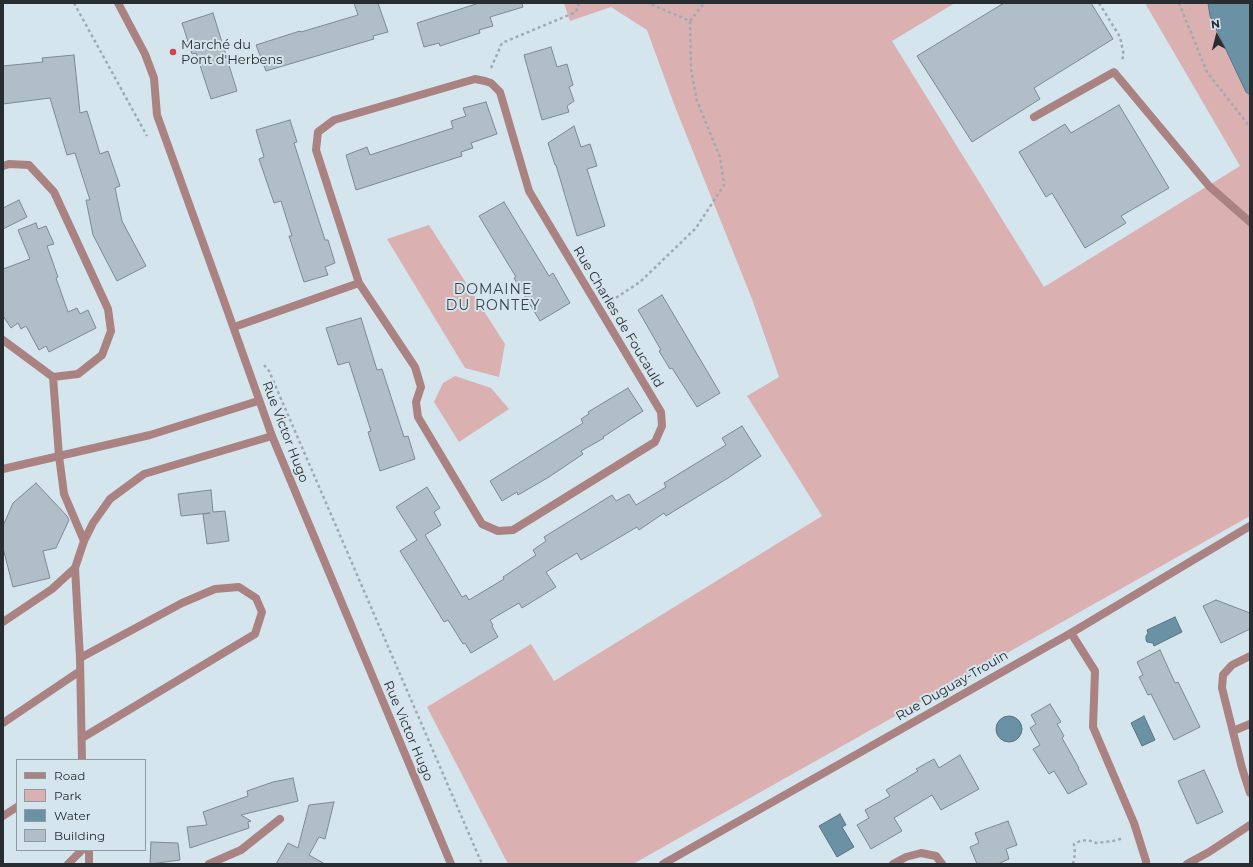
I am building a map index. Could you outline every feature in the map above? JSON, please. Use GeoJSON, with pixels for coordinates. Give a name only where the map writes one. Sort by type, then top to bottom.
{"type":"FeatureCollection","features":[{"type":"Feature","properties":{"kind":"street","name":"Rue Victor Hugo"},"geometry":{"type":"LineString","coordinates":[[118,3],[145,54],[154,78],[157,116],[234,327],[258,401],[451,864]]}},
{"type":"Feature","properties":{"kind":"street"},"geometry":{"type":"LineString","coordinates":[[1034,117],[1114,72],[1209,186],[1250,222]]}},
{"type":"Feature","properties":{"kind":"street","name":"Rue Charles de Foucauld"},"geometry":{"type":"LineString","coordinates":[[475,79],[491,83],[500,92],[529,191],[661,412],[662,426],[655,442],[513,530],[498,531],[482,524],[418,417],[416,402],[421,387],[415,367],[359,283],[316,150],[318,132],[334,120],[475,79]]}},
{"type":"Feature","properties":{"kind":"street"},"geometry":{"type":"LineString","coordinates":[[3,166],[9,164],[29,165],[54,192],[108,309],[110,331],[102,355],[78,374],[52,377],[3,340]]}},
{"type":"Feature","properties":{"kind":"street"},"geometry":{"type":"LineString","coordinates":[[234,327],[359,283]]}},
{"type":"Feature","properties":{"kind":"street"},"geometry":{"type":"LineString","coordinates":[[52,377],[64,494],[84,541]]}},
{"type":"Feature","properties":{"kind":"street"},"geometry":{"type":"LineString","coordinates":[[3,469],[150,435],[258,401]]}},
{"type":"Feature","properties":{"kind":"street"},"geometry":{"type":"LineString","coordinates":[[82,759],[80,658],[75,568],[84,541],[93,523],[110,499],[144,474],[272,436]]}},
{"type":"Feature","properties":{"kind":"street","name":"Rue Duguay-Trouin"},"geometry":{"type":"LineString","coordinates":[[663,864],[1070,633],[1250,526]]}},
{"type":"Feature","properties":{"kind":"street"},"geometry":{"type":"LineString","coordinates":[[3,622],[52,589],[75,568]]}},
{"type":"Feature","properties":{"kind":"street"},"geometry":{"type":"LineString","coordinates":[[80,658],[182,603],[215,589],[239,587],[256,598],[262,612],[255,634],[82,738]]}},
{"type":"Feature","properties":{"kind":"street"},"geometry":{"type":"LineString","coordinates":[[1070,633],[1095,671],[1094,727],[1137,834],[1146,864]]}},
{"type":"Feature","properties":{"kind":"street"},"geometry":{"type":"LineString","coordinates":[[1250,656],[1232,665],[1223,675],[1222,688],[1250,793]]}},
{"type":"Feature","properties":{"kind":"street"},"geometry":{"type":"LineString","coordinates":[[3,723],[80,671]]}},
{"type":"Feature","properties":{"kind":"street"},"geometry":{"type":"LineString","coordinates":[[1233,731],[1250,724]]}},
{"type":"Feature","properties":{"kind":"street"},"geometry":{"type":"LineString","coordinates":[[3,816],[16,808]]}},
{"type":"Feature","properties":{"kind":"street"},"geometry":{"type":"LineString","coordinates":[[209,864],[241,850],[280,819]]}},
{"type":"Feature","properties":{"kind":"street"},"geometry":{"type":"LineString","coordinates":[[1186,864],[1209,852],[1250,826]]}},
{"type":"Feature","properties":{"kind":"street"},"geometry":{"type":"LineString","coordinates":[[68,864],[81,851]]}},
{"type":"Feature","properties":{"kind":"street"},"geometry":{"type":"LineString","coordinates":[[89,851],[89,864]]}},
{"type":"Feature","properties":{"kind":"street"},"geometry":{"type":"LineString","coordinates":[[894,864],[906,857],[921,853],[936,856],[942,864]]}},
{"type":"Feature","properties":{"kind":"path"},"geometry":{"type":"LineString","coordinates":[[74,3],[148,138]]}},
{"type":"Feature","properties":{"kind":"path"},"geometry":{"type":"LineString","coordinates":[[485,81],[502,43],[576,12],[579,3]]}},
{"type":"Feature","properties":{"kind":"path"},"geometry":{"type":"LineString","coordinates":[[648,3],[690,21]]}},
{"type":"Feature","properties":{"kind":"path"},"geometry":{"type":"LineString","coordinates":[[599,309],[640,282],[696,228],[724,185],[720,157],[697,101],[691,69],[690,21],[704,3]]}},
{"type":"Feature","properties":{"kind":"path"},"geometry":{"type":"LineString","coordinates":[[1099,3],[1120,37],[1124,56],[1114,72]]}},
{"type":"Feature","properties":{"kind":"path"},"geometry":{"type":"LineString","coordinates":[[1179,3],[1206,72],[1250,128]]}},
{"type":"Feature","properties":{"kind":"path"},"geometry":{"type":"LineString","coordinates":[[260,360],[269,371],[482,864]]}},
{"type":"Feature","properties":{"kind":"path"},"geometry":{"type":"LineString","coordinates":[[1073,864],[1075,854],[1074,844],[1080,841],[1088,840],[1096,843],[1113,841],[1137,834]]}},
{"type":"Feature","properties":{"kind":"green space"},"geometry":{"type":"Polygon","coordinates":[[[564,3],[955,3],[892,41],[1044,287],[1240,166],[1145,3],[1208,3],[1210,16],[1246,92],[1250,95],[1250,516],[633,864],[508,864],[427,707],[531,644],[554,681],[822,516],[747,396],[779,377],[752,299],[674,104],[647,30],[611,7],[570,21],[564,3]]]}},
{"type":"Feature","properties":{"kind":"green space"},"geometry":{"type":"Polygon","coordinates":[[[429,225],[505,344],[499,377],[465,368],[387,239],[429,225]]]}},
{"type":"Feature","properties":{"kind":"green space"},"geometry":{"type":"Polygon","coordinates":[[[455,376],[491,388],[509,409],[459,442],[434,402],[443,383],[455,376]]]}},
{"type":"Feature","properties":{"kind":"water"},"geometry":{"type":"Polygon","coordinates":[[[1208,3],[1250,3],[1250,95],[1246,92],[1210,16],[1208,3]]]}},
{"type":"Feature","properties":{"kind":"water"},"geometry":{"type":"Polygon","coordinates":[[[1175,617],[1182,632],[1154,646],[1153,643],[1147,642],[1147,630],[1175,617]]]}},
{"type":"Feature","properties":{"kind":"water"},"geometry":{"type":"Polygon","coordinates":[[[1009,716],[1018,720],[1022,729],[1018,738],[1009,742],[1000,738],[996,729],[1000,720],[1009,716]]]}},
{"type":"Feature","properties":{"kind":"water"},"geometry":{"type":"Polygon","coordinates":[[[1144,716],[1155,740],[1142,746],[1131,723],[1144,716]]]}},
{"type":"Feature","properties":{"kind":"water"},"geometry":{"type":"Polygon","coordinates":[[[840,814],[846,825],[842,827],[854,847],[837,857],[819,826],[840,814]]]}},
{"type":"Feature","properties":{"kind":"building"},"geometry":{"type":"Polygon","coordinates":[[[354,3],[378,3],[388,32],[373,36],[374,39],[266,71],[256,45],[358,15],[354,3]]]}},
{"type":"Feature","properties":{"kind":"building"},"geometry":{"type":"Polygon","coordinates":[[[479,3],[522,3],[523,7],[490,17],[493,26],[479,30],[480,33],[440,46],[439,43],[424,47],[417,23],[479,3]]]}},
{"type":"Feature","properties":{"kind":"building"},"geometry":{"type":"Polygon","coordinates":[[[1004,3],[1091,3],[1113,39],[1034,88],[1040,99],[972,142],[917,56],[1004,3]]]}},
{"type":"Feature","properties":{"kind":"building"},"geometry":{"type":"Polygon","coordinates":[[[213,13],[237,91],[211,99],[196,53],[192,54],[182,23],[213,13]]]}},
{"type":"Feature","properties":{"kind":"building"},"geometry":{"type":"Polygon","coordinates":[[[551,47],[557,67],[567,64],[573,85],[569,87],[574,101],[567,106],[569,112],[542,120],[524,55],[551,47]]]}},
{"type":"Feature","properties":{"kind":"building"},"geometry":{"type":"Polygon","coordinates":[[[74,55],[80,113],[87,111],[100,154],[108,151],[120,186],[115,188],[122,221],[146,266],[117,281],[93,235],[86,200],[90,200],[75,153],[67,155],[50,98],[3,104],[3,66],[43,62],[42,58],[74,55]]]}},
{"type":"Feature","properties":{"kind":"building"},"geometry":{"type":"Polygon","coordinates":[[[486,102],[497,134],[471,143],[473,148],[461,152],[462,156],[356,190],[346,155],[367,147],[370,155],[453,128],[451,121],[466,116],[463,108],[486,102]]]}},
{"type":"Feature","properties":{"kind":"building"},"geometry":{"type":"Polygon","coordinates":[[[1119,105],[1169,188],[1121,216],[1126,223],[1085,248],[1052,193],[1046,197],[1019,152],[1065,124],[1071,133],[1119,105]]]}},
{"type":"Feature","properties":{"kind":"building"},"geometry":{"type":"Polygon","coordinates":[[[290,120],[297,142],[294,143],[325,240],[328,240],[335,263],[325,267],[328,275],[304,282],[289,236],[292,236],[281,201],[274,203],[259,159],[264,157],[256,130],[290,120]]]}},
{"type":"Feature","properties":{"kind":"building"},"geometry":{"type":"Polygon","coordinates":[[[574,126],[581,147],[590,144],[597,166],[587,169],[605,226],[577,236],[548,143],[574,126]]]}},
{"type":"Feature","properties":{"kind":"building"},"geometry":{"type":"Polygon","coordinates":[[[19,200],[27,217],[3,229],[3,208],[19,200]]]}},
{"type":"Feature","properties":{"kind":"building"},"geometry":{"type":"Polygon","coordinates":[[[504,202],[549,276],[553,273],[570,303],[540,321],[514,278],[516,277],[479,216],[504,202]]]}},
{"type":"Feature","properties":{"kind":"building"},"geometry":{"type":"Polygon","coordinates":[[[36,223],[38,229],[46,226],[54,244],[47,246],[68,312],[77,308],[80,314],[88,310],[96,328],[49,352],[46,346],[39,350],[26,326],[21,329],[18,323],[11,328],[3,316],[3,269],[30,259],[18,230],[36,223]]]}},
{"type":"Feature","properties":{"kind":"building"},"geometry":{"type":"Polygon","coordinates":[[[662,295],[720,393],[697,407],[672,368],[670,369],[659,351],[661,350],[638,310],[662,295]]]}},
{"type":"Feature","properties":{"kind":"building"},"geometry":{"type":"Polygon","coordinates":[[[361,318],[377,370],[382,369],[404,437],[408,436],[415,459],[380,471],[368,432],[371,431],[349,362],[338,365],[326,328],[361,318]]]}},
{"type":"Feature","properties":{"kind":"building"},"geometry":{"type":"Polygon","coordinates":[[[628,388],[643,411],[603,437],[604,438],[581,451],[583,454],[549,477],[518,495],[517,492],[502,501],[490,481],[583,423],[581,419],[589,414],[588,412],[628,388]]]}},
{"type":"Feature","properties":{"kind":"building"},"geometry":{"type":"Polygon","coordinates":[[[742,426],[761,456],[666,516],[664,513],[639,530],[637,527],[581,560],[577,553],[546,572],[556,587],[522,608],[519,603],[490,620],[498,637],[471,653],[465,643],[463,644],[448,620],[444,622],[400,551],[417,540],[396,507],[427,487],[440,508],[434,512],[441,525],[425,535],[462,597],[466,595],[469,600],[504,579],[503,577],[536,555],[533,550],[546,541],[544,537],[612,495],[616,501],[629,494],[636,505],[666,487],[664,483],[726,445],[722,438],[742,426]]]}},
{"type":"Feature","properties":{"kind":"building"},"geometry":{"type":"Polygon","coordinates":[[[36,483],[69,520],[56,548],[43,551],[50,578],[13,587],[3,548],[3,526],[13,503],[36,483]]]}},
{"type":"Feature","properties":{"kind":"building"},"geometry":{"type":"Polygon","coordinates":[[[211,490],[213,512],[225,511],[229,541],[207,544],[203,514],[210,513],[181,516],[178,494],[211,490]]]}},
{"type":"Feature","properties":{"kind":"building"},"geometry":{"type":"Polygon","coordinates":[[[1216,600],[1250,613],[1250,629],[1221,643],[1203,606],[1216,600]]]}},
{"type":"Feature","properties":{"kind":"building"},"geometry":{"type":"Polygon","coordinates":[[[1160,650],[1175,683],[1178,682],[1200,727],[1174,740],[1151,694],[1148,695],[1139,677],[1143,675],[1137,662],[1160,650]]]}},
{"type":"Feature","properties":{"kind":"building"},"geometry":{"type":"Polygon","coordinates":[[[1050,704],[1061,722],[1057,724],[1064,736],[1062,738],[1087,784],[1068,794],[1054,771],[1049,774],[1033,749],[1040,745],[1030,728],[1036,724],[1031,715],[1050,704]]]}},
{"type":"Feature","properties":{"kind":"building"},"geometry":{"type":"Polygon","coordinates":[[[960,755],[979,789],[941,810],[932,795],[894,818],[902,831],[871,849],[857,825],[869,818],[865,810],[890,796],[886,790],[918,771],[916,769],[934,759],[939,768],[960,755]]]}},
{"type":"Feature","properties":{"kind":"building"},"geometry":{"type":"Polygon","coordinates":[[[1204,770],[1223,812],[1197,824],[1178,781],[1204,770]]]}},
{"type":"Feature","properties":{"kind":"building"},"geometry":{"type":"Polygon","coordinates":[[[293,778],[298,801],[241,815],[251,821],[248,822],[249,828],[190,848],[187,827],[207,825],[203,812],[248,796],[247,791],[273,782],[293,778]]]}},
{"type":"Feature","properties":{"kind":"building"},"geometry":{"type":"Polygon","coordinates":[[[334,802],[325,839],[319,837],[309,855],[325,864],[276,864],[288,843],[298,848],[309,805],[334,802]]]}},
{"type":"Feature","properties":{"kind":"building"},"geometry":{"type":"Polygon","coordinates":[[[1008,821],[1017,845],[1006,849],[1009,859],[998,864],[977,864],[970,847],[979,843],[975,833],[1008,821]]]}},
{"type":"Feature","properties":{"kind":"building"},"geometry":{"type":"Polygon","coordinates":[[[151,842],[178,843],[180,860],[150,864],[151,842]]]}},
{"type":"Feature","properties":{"kind":"place","name":"Marché du Pont d'Herbens"},"geometry":{"type":"Point","coordinates":[173,52]}},
{"type":"Feature","properties":{"kind":"district","name":"DOMAINE DU RONTEY"},"geometry":{"type":"Point","coordinates":[493,298]}}]}
